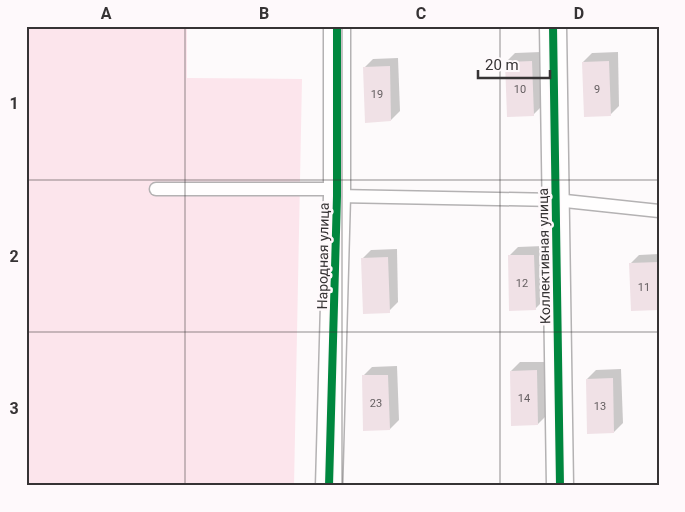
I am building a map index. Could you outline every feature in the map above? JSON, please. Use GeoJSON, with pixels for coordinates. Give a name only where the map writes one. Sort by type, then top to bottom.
{"type":"FeatureCollection","features":[{"type":"Feature","properties":{"kind":"street","name":"Народная улица"},"geometry":{"type":"LineString","coordinates":[[329,486],[337,192],[336,26]]}},
{"type":"Feature","properties":{"kind":"street","name":"Коллективная улица"},"geometry":{"type":"LineString","coordinates":[[553,26],[560,486]]}},
{"type":"Feature","properties":{"kind":"lane"},"geometry":{"type":"LineString","coordinates":[[156,189],[337,192],[556,200],[659,210]]}},
{"type":"Feature","properties":{"kind":"shaded area"},"geometry":{"type":"Polygon","coordinates":[[[26,26],[185,26],[187,28],[187,78],[302,79],[294,486],[26,486],[26,26]]]}},
{"type":"Feature","properties":{"kind":"building"},"geometry":{"type":"Polygon","coordinates":[[[532,61],[534,116],[507,117],[505,62],[532,61]]]}},
{"type":"Feature","properties":{"kind":"building"},"geometry":{"type":"Polygon","coordinates":[[[609,61],[611,116],[584,117],[582,62],[609,61]]]}},
{"type":"Feature","properties":{"kind":"building"},"geometry":{"type":"Polygon","coordinates":[[[390,66],[391,121],[365,123],[363,67],[390,66]]]}},
{"type":"Feature","properties":{"kind":"building"},"geometry":{"type":"Polygon","coordinates":[[[508,255],[534,255],[536,310],[509,311],[508,255]]]}},
{"type":"Feature","properties":{"kind":"building"},"geometry":{"type":"Polygon","coordinates":[[[388,257],[390,313],[363,314],[361,258],[388,257]]]}},
{"type":"Feature","properties":{"kind":"building"},"geometry":{"type":"Polygon","coordinates":[[[659,262],[659,310],[631,311],[629,263],[659,262]]]}},
{"type":"Feature","properties":{"kind":"building"},"geometry":{"type":"Polygon","coordinates":[[[537,370],[538,425],[511,426],[510,371],[537,370]]]}},
{"type":"Feature","properties":{"kind":"building"},"geometry":{"type":"Polygon","coordinates":[[[362,375],[388,375],[390,430],[363,431],[362,375]]]}},
{"type":"Feature","properties":{"kind":"building"},"geometry":{"type":"Polygon","coordinates":[[[613,378],[614,433],[587,434],[586,379],[613,378]]]}},
{"type":"Feature","properties":{"kind":"cycle path"},"geometry":{"type":"LineString","coordinates":[[329,486],[337,196],[337,26]]}},
{"type":"Feature","properties":{"kind":"cycle path"},"geometry":{"type":"LineString","coordinates":[[553,26],[560,486]]}}]}
